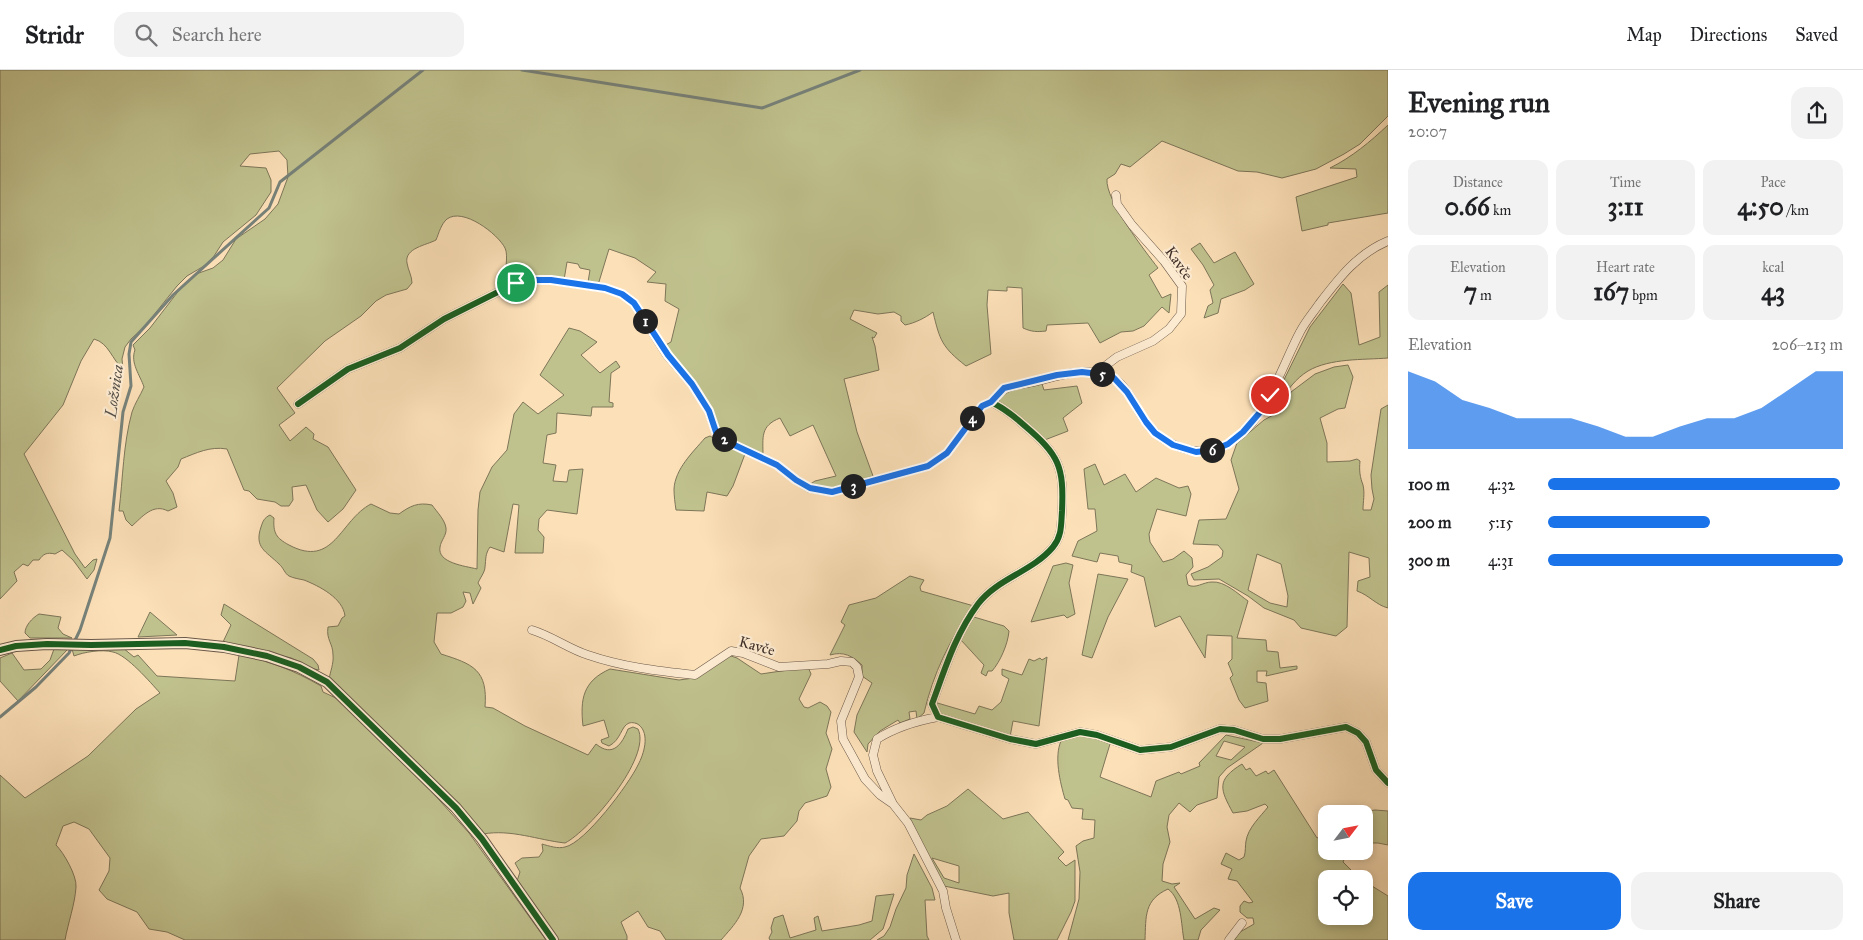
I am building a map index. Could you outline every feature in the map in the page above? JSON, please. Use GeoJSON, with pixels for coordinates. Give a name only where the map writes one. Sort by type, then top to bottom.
{"type":"FeatureCollection","features":[{"type":"Feature","properties":{"kind":"street","name":"Kavče"},"geometry":{"type":"LineString","coordinates":[[1096,373],[1117,357],[1153,341],[1169,329],[1181,314],[1182,286],[1164,261],[1132,226],[1117,204],[1116,194]]}},
{"type":"Feature","properties":{"kind":"street"},"geometry":{"type":"LineString","coordinates":[[298,404],[348,369],[400,348],[444,319],[516,283],[532,280],[551,280],[605,288],[622,294],[634,303],[668,355],[692,384],[709,411],[716,432],[730,443],[777,465],[810,488],[832,492],[928,466],[947,453],[982,406],[991,402],[1004,388],[1070,373],[1082,372],[1107,375],[1118,382],[1127,392],[1155,433],[1173,445],[1196,452],[1214,450],[1228,444],[1243,432],[1262,410],[1300,330],[1336,282],[1352,263],[1388,241]]}},
{"type":"Feature","properties":{"kind":"street"},"geometry":{"type":"LineString","coordinates":[[991,402],[1001,406],[1016,418],[1042,440],[1055,455],[1062,474],[1061,536],[1052,548],[1031,567],[988,592],[977,606],[955,642],[946,663],[932,704],[938,717],[1010,739],[1036,744],[1080,732],[1097,735],[1140,750],[1171,747],[1220,729],[1234,730],[1263,739],[1280,739],[1346,727],[1358,733],[1366,742],[1376,770],[1388,783]]}},
{"type":"Feature","properties":{"kind":"street","name":"Kavče"},"geometry":{"type":"LineString","coordinates":[[532,630],[546,634],[586,654],[610,662],[636,668],[694,675],[730,651],[743,653],[779,666],[828,664],[842,661],[852,662],[857,667],[859,676],[841,721],[843,739],[866,779],[880,795],[893,804]]}},
{"type":"Feature","properties":{"kind":"street"},"geometry":{"type":"LineString","coordinates":[[0,650],[16,646],[47,644],[185,643],[224,647],[268,656],[299,667],[327,682],[456,808],[482,839],[553,940]]}},
{"type":"Feature","properties":{"kind":"street","name":"Kavče"},"geometry":{"type":"LineString","coordinates":[[938,717],[914,722],[888,732],[877,739],[872,755],[877,771],[893,804],[908,823],[943,891],[956,940]]}},
{"type":"Feature","properties":{"kind":"street"},"geometry":{"type":"LineString","coordinates":[[1229,940],[1242,923]]}},
{"type":"Feature","properties":{"kind":"green space"},"geometry":{"type":"Polygon","coordinates":[[[0,70],[1388,70],[1388,116],[1360,144],[1344,154],[1316,169],[1282,178],[1257,172],[1238,171],[1162,141],[1130,167],[1121,164],[1115,174],[1107,179],[1108,188],[1127,225],[1158,268],[1149,275],[1162,298],[1171,294],[1169,313],[1162,307],[1144,326],[1133,331],[1121,332],[1100,343],[1088,323],[1047,325],[1046,331],[1037,332],[1023,328],[1022,288],[1007,287],[1007,291],[988,290],[987,305],[991,354],[966,366],[943,343],[933,312],[920,320],[905,325],[901,321],[901,316],[894,312],[878,314],[854,310],[850,319],[877,333],[874,338],[872,337],[879,370],[844,379],[857,432],[873,476],[830,488],[809,485],[815,481],[836,476],[813,425],[790,436],[780,418],[774,421],[764,433],[763,456],[721,434],[662,347],[671,342],[679,309],[665,301],[666,284],[647,282],[656,272],[635,258],[609,249],[598,285],[588,282],[590,270],[580,268],[578,264],[567,262],[564,280],[504,287],[507,256],[501,242],[488,230],[471,219],[454,216],[445,221],[436,240],[412,250],[409,254],[407,263],[412,283],[407,289],[386,295],[376,301],[361,316],[325,341],[277,388],[295,413],[279,425],[290,441],[306,427],[314,434],[313,439],[328,447],[356,490],[343,509],[328,522],[317,510],[306,485],[292,487],[293,500],[289,506],[281,506],[275,502],[257,499],[249,491],[244,490],[227,449],[215,448],[181,459],[178,467],[166,481],[173,493],[177,507],[168,511],[157,509],[148,512],[132,526],[126,520],[123,511],[119,511],[129,424],[133,409],[144,387],[135,364],[133,345],[150,328],[180,289],[196,274],[213,268],[223,260],[236,239],[265,219],[278,204],[288,177],[287,160],[279,151],[250,154],[240,166],[266,168],[271,180],[271,192],[256,215],[223,242],[214,256],[204,266],[187,276],[145,326],[131,339],[125,347],[122,359],[123,369],[107,348],[94,339],[81,361],[63,405],[24,454],[75,554],[85,568],[93,560],[97,559],[94,570],[87,579],[73,560],[62,550],[55,554],[46,554],[39,560],[33,560],[28,566],[23,564],[14,572],[17,581],[0,599],[0,70]]]}},
{"type":"Feature","properties":{"kind":"green space"},"geometry":{"type":"Polygon","coordinates":[[[1388,125],[1388,213],[1328,223],[1328,225],[1302,231],[1296,197],[1357,177],[1356,169],[1330,168],[1360,149],[1388,125]]]}},
{"type":"Feature","properties":{"kind":"green space"},"geometry":{"type":"Polygon","coordinates":[[[1200,243],[1214,263],[1235,252],[1254,284],[1245,290],[1221,299],[1218,313],[1204,318],[1208,306],[1213,303],[1210,290],[1214,285],[1191,249],[1200,243]]]}},
{"type":"Feature","properties":{"kind":"green space"},"geometry":{"type":"Polygon","coordinates":[[[1343,284],[1351,293],[1359,345],[1380,337],[1379,292],[1388,285],[1388,358],[1347,360],[1317,367],[1299,378],[1279,402],[1275,404],[1273,402],[1310,327],[1343,284]]]}},
{"type":"Feature","properties":{"kind":"green space"},"geometry":{"type":"Polygon","coordinates":[[[569,328],[580,331],[597,342],[581,355],[600,373],[616,361],[620,367],[611,373],[609,402],[613,403],[613,407],[592,407],[591,416],[557,413],[556,433],[547,435],[543,463],[556,465],[553,481],[567,482],[569,470],[583,469],[577,514],[547,510],[539,519],[538,530],[544,537],[543,553],[515,553],[519,505],[513,504],[504,552],[490,547],[488,550],[484,571],[478,583],[481,588],[473,604],[470,593],[463,592],[466,601],[463,607],[451,613],[437,613],[434,642],[441,654],[462,661],[476,670],[484,685],[485,707],[493,708],[525,726],[588,755],[596,744],[607,750],[612,749],[620,744],[628,729],[633,727],[638,729],[640,741],[636,757],[616,792],[576,836],[565,843],[514,834],[483,834],[329,680],[333,658],[328,627],[338,626],[345,616],[343,610],[335,598],[323,589],[288,575],[262,548],[259,534],[262,523],[270,515],[274,518],[274,528],[281,540],[304,551],[316,551],[327,547],[360,511],[371,504],[390,513],[399,514],[414,505],[427,504],[432,505],[446,528],[446,533],[440,547],[443,557],[453,563],[477,569],[480,492],[492,467],[507,450],[514,414],[523,402],[538,414],[564,395],[540,375],[569,328]]]}},
{"type":"Feature","properties":{"kind":"green space"},"geometry":{"type":"Polygon","coordinates":[[[1348,365],[1353,377],[1345,408],[1338,409],[1320,418],[1327,443],[1327,462],[1357,459],[1360,461],[1360,474],[1364,491],[1363,510],[1371,510],[1374,499],[1371,475],[1381,409],[1388,405],[1388,608],[1357,591],[1358,581],[1370,577],[1369,558],[1349,552],[1347,627],[1336,636],[1301,628],[1294,620],[1264,608],[1219,579],[1194,580],[1191,574],[1208,567],[1222,557],[1223,551],[1218,545],[1193,544],[1199,520],[1226,519],[1239,489],[1231,460],[1237,443],[1264,420],[1277,413],[1291,392],[1315,374],[1334,367],[1348,365]],[[1257,554],[1248,590],[1270,603],[1287,607],[1288,596],[1281,564],[1257,554]]]}},
{"type":"Feature","properties":{"kind":"green space"},"geometry":{"type":"Polygon","coordinates":[[[1042,384],[1044,390],[1077,386],[1082,403],[1063,418],[1068,431],[1042,441],[1002,407],[999,401],[1000,396],[1008,391],[1042,384]]]}},
{"type":"Feature","properties":{"kind":"green space"},"geometry":{"type":"Polygon","coordinates":[[[710,436],[730,448],[745,454],[733,486],[727,496],[707,492],[704,511],[676,510],[674,489],[681,468],[705,438],[710,436]]]}},
{"type":"Feature","properties":{"kind":"green space"},"geometry":{"type":"Polygon","coordinates":[[[1095,464],[1104,485],[1125,474],[1136,492],[1156,478],[1179,488],[1188,486],[1191,494],[1186,516],[1157,509],[1149,534],[1150,542],[1163,562],[1173,559],[1184,551],[1192,558],[1193,567],[1186,575],[1188,585],[1194,586],[1217,582],[1231,588],[1248,601],[1237,638],[1266,640],[1267,651],[1278,652],[1280,668],[1297,666],[1297,669],[1266,676],[1267,671],[1257,671],[1257,682],[1266,683],[1268,701],[1245,708],[1239,700],[1230,678],[1233,675],[1228,663],[1232,659],[1232,636],[1207,635],[1205,658],[1180,616],[1155,627],[1144,577],[1131,572],[1132,565],[1119,562],[1118,556],[1100,553],[1097,562],[1072,556],[1078,541],[1097,531],[1095,509],[1088,509],[1084,469],[1095,464]]]}},
{"type":"Feature","properties":{"kind":"green space"},"geometry":{"type":"Polygon","coordinates":[[[1066,563],[1073,565],[1069,583],[1075,614],[1067,618],[1064,615],[1031,622],[1053,566],[1066,563]]]}},
{"type":"Feature","properties":{"kind":"green space"},"geometry":{"type":"Polygon","coordinates":[[[1098,574],[1128,579],[1108,617],[1092,658],[1082,655],[1098,574]]]}},
{"type":"Feature","properties":{"kind":"green space"},"geometry":{"type":"Polygon","coordinates":[[[910,576],[924,580],[920,587],[921,591],[974,606],[957,631],[943,657],[932,684],[924,713],[917,719],[916,711],[909,712],[910,719],[900,723],[898,720],[880,731],[868,744],[867,752],[854,732],[857,715],[872,683],[862,676],[862,665],[855,659],[844,654],[830,655],[845,625],[841,622],[849,605],[876,598],[910,576]]]}},
{"type":"Feature","properties":{"kind":"green space"},"geometry":{"type":"Polygon","coordinates":[[[224,604],[313,659],[318,665],[319,670],[291,658],[223,642],[231,625],[221,615],[224,604]]]}},
{"type":"Feature","properties":{"kind":"green space"},"geometry":{"type":"Polygon","coordinates":[[[150,612],[177,635],[138,637],[150,612]]]}},
{"type":"Feature","properties":{"kind":"green space"},"geometry":{"type":"Polygon","coordinates":[[[39,614],[61,617],[58,628],[63,634],[72,638],[30,638],[25,633],[26,628],[31,620],[39,614]]]}},
{"type":"Feature","properties":{"kind":"green space"},"geometry":{"type":"Polygon","coordinates":[[[974,617],[1004,626],[1009,631],[1001,658],[992,671],[988,671],[986,676],[981,673],[984,665],[960,639],[974,617]]]}},
{"type":"Feature","properties":{"kind":"green space"},"geometry":{"type":"Polygon","coordinates":[[[123,648],[134,657],[138,655],[157,676],[235,681],[239,655],[281,667],[321,686],[323,692],[338,699],[422,781],[469,833],[546,940],[185,940],[167,932],[149,929],[137,912],[107,899],[99,890],[109,871],[110,858],[89,829],[74,822],[63,826],[56,845],[63,853],[76,882],[65,940],[0,940],[0,775],[25,798],[88,756],[136,709],[160,693],[138,670],[119,654],[109,651],[98,651],[74,656],[72,649],[123,648]]]}},
{"type":"Feature","properties":{"kind":"green space"},"geometry":{"type":"Polygon","coordinates":[[[54,649],[68,649],[18,701],[0,681],[0,658],[12,653],[24,670],[41,669],[50,660],[54,649]]]}},
{"type":"Feature","properties":{"kind":"green space"},"geometry":{"type":"Polygon","coordinates":[[[728,655],[737,658],[761,674],[808,667],[811,674],[799,699],[804,707],[808,708],[820,702],[827,706],[831,712],[826,733],[832,749],[826,769],[831,787],[827,796],[805,803],[799,811],[797,821],[784,836],[761,839],[749,856],[740,888],[744,903],[740,916],[721,940],[666,940],[660,931],[648,927],[638,911],[621,922],[627,940],[558,940],[517,881],[520,872],[515,863],[522,858],[539,857],[543,851],[542,844],[562,848],[574,843],[584,835],[606,812],[626,785],[640,760],[645,744],[642,729],[636,723],[626,725],[616,740],[609,746],[602,743],[601,740],[609,737],[604,720],[583,726],[583,699],[589,685],[594,679],[610,669],[679,680],[694,678],[728,655]]]}},
{"type":"Feature","properties":{"kind":"green space"},"geometry":{"type":"Polygon","coordinates":[[[1047,657],[1039,726],[1013,721],[1010,737],[938,715],[934,702],[975,714],[979,706],[992,710],[1001,702],[1009,679],[1002,675],[1002,669],[1022,675],[1029,659],[1034,661],[1047,657]]]}},
{"type":"Feature","properties":{"kind":"green space"},"geometry":{"type":"Polygon","coordinates":[[[1080,735],[1089,736],[1110,744],[1100,777],[1151,797],[1156,781],[1200,766],[1199,763],[1226,735],[1263,743],[1227,768],[1219,777],[1217,798],[1197,805],[1190,812],[1179,803],[1169,815],[1167,827],[1170,842],[1163,864],[1162,881],[1172,884],[1180,883],[1174,887],[1195,919],[1214,908],[1220,910],[1201,930],[1198,940],[1184,940],[1176,899],[1168,889],[1154,898],[1150,904],[1146,916],[1145,940],[1068,940],[1079,899],[1080,872],[1076,846],[1083,841],[1094,838],[1095,820],[1082,819],[1083,809],[1072,808],[1068,800],[1065,799],[1058,762],[1061,741],[1080,735]],[[1224,741],[1216,756],[1231,760],[1245,747],[1224,741]]]}},
{"type":"Feature","properties":{"kind":"green space"},"geometry":{"type":"Polygon","coordinates":[[[1242,764],[1246,770],[1250,768],[1256,776],[1266,771],[1268,774],[1274,770],[1318,838],[1318,860],[1344,860],[1343,862],[1351,870],[1318,870],[1318,925],[1373,925],[1373,887],[1388,896],[1388,940],[1234,940],[1240,932],[1254,924],[1253,918],[1247,918],[1240,912],[1240,906],[1244,901],[1253,902],[1237,881],[1228,879],[1232,869],[1221,864],[1226,853],[1239,860],[1244,857],[1247,836],[1268,807],[1265,804],[1247,811],[1233,813],[1225,797],[1223,786],[1224,780],[1242,764]]]}},
{"type":"Feature","properties":{"kind":"green space"},"geometry":{"type":"Polygon","coordinates":[[[968,789],[1003,819],[1028,812],[1064,852],[1058,858],[1066,866],[1075,860],[1075,901],[1057,940],[1014,940],[1009,913],[1009,893],[993,896],[944,886],[910,818],[921,820],[927,815],[947,806],[968,789]],[[932,858],[944,878],[959,883],[959,866],[932,858]]]}},
{"type":"Feature","properties":{"kind":"green space"},"geometry":{"type":"Polygon","coordinates":[[[1373,810],[1388,811],[1388,845],[1373,843],[1373,810]]]}},
{"type":"Feature","properties":{"kind":"green space"},"geometry":{"type":"Polygon","coordinates":[[[914,854],[932,888],[935,900],[925,900],[927,936],[929,940],[877,940],[884,936],[890,927],[906,888],[907,875],[914,854]]]}},
{"type":"Feature","properties":{"kind":"green space"},"geometry":{"type":"Polygon","coordinates":[[[894,894],[883,929],[870,940],[770,940],[769,938],[774,918],[783,915],[790,938],[816,930],[814,918],[818,916],[822,931],[872,921],[876,896],[894,894]]]}},
{"type":"Feature","properties":{"kind":"waterway","name":"Ložnica"},"geometry":{"type":"LineString","coordinates":[[0,717],[36,687],[69,653],[80,630],[110,538],[123,412],[131,386],[129,354],[131,342],[173,295],[269,208],[280,182],[423,70]]}},
{"type":"Feature","properties":{"kind":"waterway","name":"Ložnica"},"geometry":{"type":"LineString","coordinates":[[522,70],[762,108],[860,70]]}},
{"type":"Feature","properties":{"kind":"cycle path"},"geometry":{"type":"LineString","coordinates":[[298,404],[348,369],[400,348],[444,319],[516,283],[532,280],[551,280],[605,288],[622,294],[634,303],[667,355],[692,384],[709,411],[716,432],[730,443],[777,465],[809,488],[832,492],[928,466],[947,453],[982,406],[991,402],[1017,419],[1036,436],[1057,462],[1062,483],[1060,530],[1056,543],[1045,556],[986,595],[970,616],[951,652],[932,704],[938,717],[1010,739],[1036,744],[1080,732],[1097,735],[1140,750],[1171,747],[1220,729],[1234,730],[1263,739],[1280,739],[1346,727],[1358,733],[1366,742],[1376,770],[1388,783]]}},
{"type":"Feature","properties":{"kind":"cycle path"},"geometry":{"type":"LineString","coordinates":[[0,650],[16,646],[47,644],[185,643],[224,647],[267,656],[299,667],[327,682],[456,808],[482,839],[553,940]]}},
{"type":"Feature","properties":{"kind":"route"},"geometry":{"type":"LineString","coordinates":[[516,283],[532,280],[571,282],[605,288],[622,294],[634,303],[668,355],[692,384],[709,411],[716,432],[730,443],[777,465],[810,488],[832,492],[928,466],[947,453],[960,433],[982,406],[991,402],[1004,388],[1057,375],[1082,372],[1107,375],[1114,378],[1122,385],[1155,433],[1173,445],[1196,452],[1214,450],[1228,444],[1243,432],[1262,410],[1270,395]]}}]}
